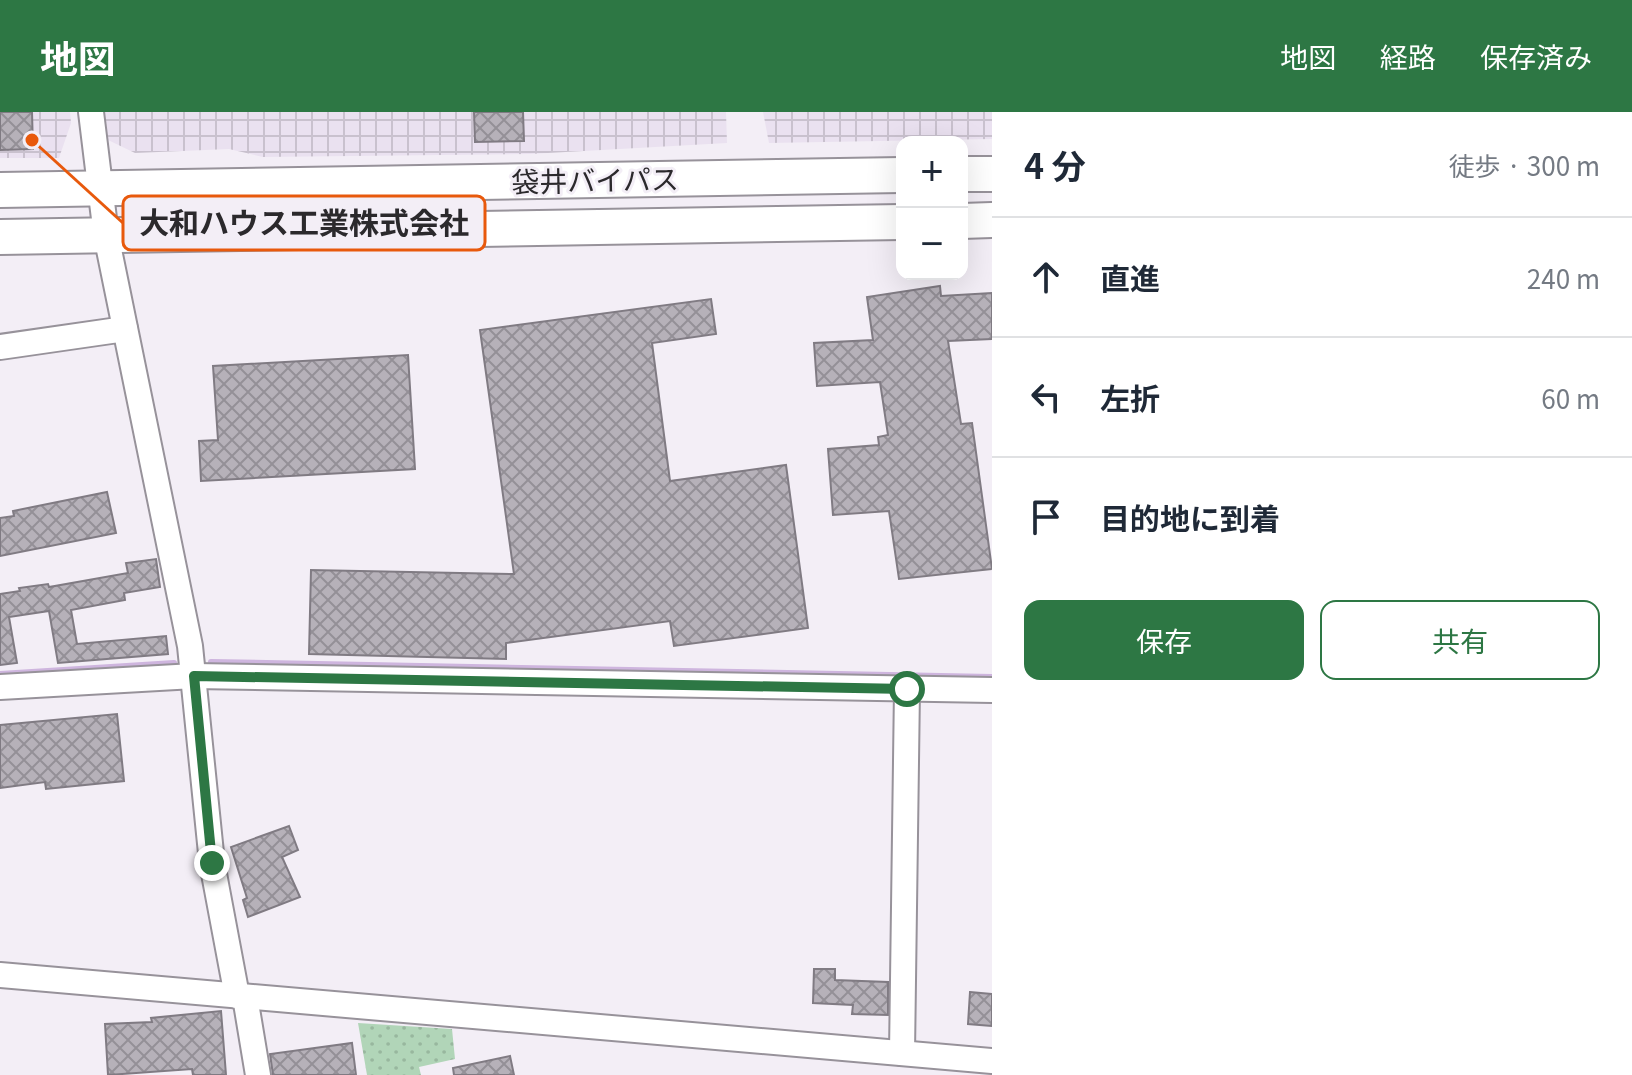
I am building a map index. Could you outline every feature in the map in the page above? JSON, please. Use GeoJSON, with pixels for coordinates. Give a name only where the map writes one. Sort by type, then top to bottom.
{"type":"FeatureCollection","features":[{"type":"Feature","properties":{"kind":"highway"},"geometry":{"type":"LineString","coordinates":[[968,174],[992,174]]}},
{"type":"Feature","properties":{"kind":"highway","name":"袋井バイパス"},"geometry":{"type":"LineString","coordinates":[[0,190],[896,175]]}},
{"type":"Feature","properties":{"kind":"highway"},"geometry":{"type":"LineString","coordinates":[[968,221],[992,220]]}},
{"type":"Feature","properties":{"kind":"highway","name":"袋井バイパス"},"geometry":{"type":"LineString","coordinates":[[0,237],[896,222]]}},
{"type":"Feature","properties":{"kind":"street"},"geometry":{"type":"LineString","coordinates":[[91,112],[106,235],[194,676],[212,863],[258,1075]]}},
{"type":"Feature","properties":{"kind":"street"},"geometry":{"type":"LineString","coordinates":[[0,347],[125,329]]}},
{"type":"Feature","properties":{"kind":"street"},"geometry":{"type":"LineString","coordinates":[[0,687],[194,676],[992,690]]}},
{"type":"Feature","properties":{"kind":"street"},"geometry":{"type":"LineString","coordinates":[[902,1053],[907,689]]}},
{"type":"Feature","properties":{"kind":"street"},"geometry":{"type":"LineString","coordinates":[[0,975],[992,1061]]}},
{"type":"Feature","properties":{"kind":"shaded area"},"geometry":{"type":"Polygon","coordinates":[[[0,112],[70,112],[71,123],[59,158],[0,158],[0,112]]]}},
{"type":"Feature","properties":{"kind":"shaded area"},"geometry":{"type":"Polygon","coordinates":[[[105,112],[726,112],[727,143],[530,154],[263,157],[229,149],[135,153],[108,140],[105,112]]]}},
{"type":"Feature","properties":{"kind":"shaded area"},"geometry":{"type":"Polygon","coordinates":[[[763,112],[992,112],[992,139],[896,136],[896,141],[769,143],[763,112]]]}},
{"type":"Feature","properties":{"kind":"green space"},"geometry":{"type":"Polygon","coordinates":[[[358,1023],[452,1029],[455,1059],[419,1067],[421,1075],[367,1075],[358,1023]]]}},
{"type":"Feature","properties":{"kind":"building"},"geometry":{"type":"Polygon","coordinates":[[[0,112],[32,112],[33,149],[0,150],[0,112]]]}},
{"type":"Feature","properties":{"kind":"building"},"geometry":{"type":"Polygon","coordinates":[[[474,112],[523,112],[524,141],[475,142],[474,112]]]}},
{"type":"Feature","properties":{"kind":"building"},"geometry":{"type":"Polygon","coordinates":[[[940,286],[941,296],[992,293],[992,339],[948,341],[961,424],[972,423],[992,569],[899,579],[889,511],[833,515],[828,449],[879,445],[878,437],[888,435],[880,382],[817,386],[814,343],[873,340],[867,297],[940,286]]]}},
{"type":"Feature","properties":{"kind":"building"},"geometry":{"type":"Polygon","coordinates":[[[711,299],[716,334],[652,343],[670,481],[786,465],[808,628],[674,646],[670,621],[506,643],[506,659],[309,654],[311,570],[514,574],[480,330],[711,299]]]}},
{"type":"Feature","properties":{"kind":"building"},"geometry":{"type":"Polygon","coordinates":[[[408,355],[415,469],[201,481],[199,441],[218,440],[213,366],[408,355]]]}},
{"type":"Feature","properties":{"kind":"building"},"geometry":{"type":"Polygon","coordinates":[[[107,492],[116,533],[0,556],[0,518],[14,516],[13,511],[107,492]]]}},
{"type":"Feature","properties":{"kind":"building"},"geometry":{"type":"Polygon","coordinates":[[[156,559],[160,587],[124,593],[125,600],[71,610],[77,644],[166,636],[168,654],[58,663],[49,611],[9,617],[17,663],[0,665],[0,594],[20,591],[19,588],[48,584],[49,587],[128,573],[126,563],[156,559]]]}},
{"type":"Feature","properties":{"kind":"building"},"geometry":{"type":"Polygon","coordinates":[[[117,714],[124,781],[46,789],[45,782],[0,788],[0,725],[117,714]]]}},
{"type":"Feature","properties":{"kind":"building"},"geometry":{"type":"Polygon","coordinates":[[[289,826],[298,850],[282,857],[300,897],[248,917],[243,900],[247,898],[231,847],[289,826]]]}},
{"type":"Feature","properties":{"kind":"building"},"geometry":{"type":"Polygon","coordinates":[[[814,969],[835,969],[835,980],[888,982],[888,1015],[852,1014],[853,1005],[813,1003],[814,969]]]}},
{"type":"Feature","properties":{"kind":"building"},"geometry":{"type":"Polygon","coordinates":[[[970,992],[992,994],[992,1026],[968,1024],[970,992]]]}},
{"type":"Feature","properties":{"kind":"building"},"geometry":{"type":"Polygon","coordinates":[[[221,1011],[226,1075],[193,1075],[192,1069],[108,1075],[105,1024],[152,1022],[151,1018],[221,1011]]]}},
{"type":"Feature","properties":{"kind":"building"},"geometry":{"type":"Polygon","coordinates":[[[352,1043],[356,1075],[273,1075],[270,1054],[352,1043]]]}},
{"type":"Feature","properties":{"kind":"building"},"geometry":{"type":"Polygon","coordinates":[[[510,1056],[514,1075],[454,1075],[453,1068],[510,1056]]]}},
{"type":"Feature","properties":{"kind":"waterway"},"geometry":{"type":"LineString","coordinates":[[211,662],[992,677]]}},
{"type":"Feature","properties":{"kind":"waterway"},"geometry":{"type":"LineString","coordinates":[[0,674],[174,663]]}},
{"type":"Feature","properties":{"kind":"place","name":"大和ハウス工業株式会社"},"geometry":{"type":"Point","coordinates":[32,140]}},
{"type":"Feature","properties":{"kind":"route"},"geometry":{"type":"LineString","coordinates":[[212,863],[194,676],[907,689]]}}]}
